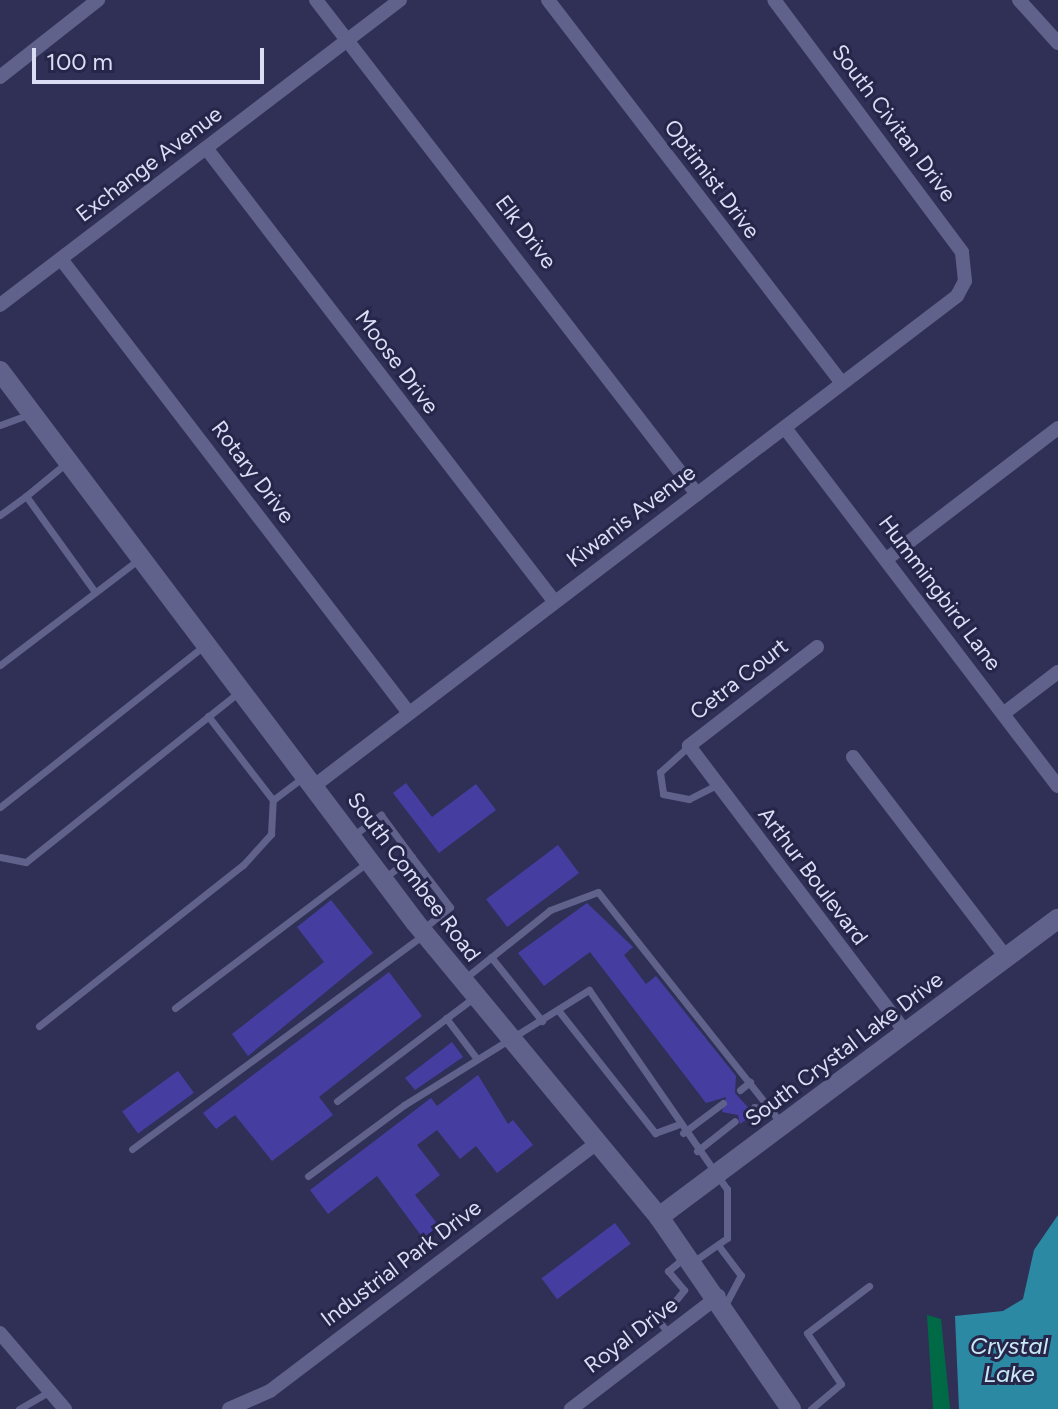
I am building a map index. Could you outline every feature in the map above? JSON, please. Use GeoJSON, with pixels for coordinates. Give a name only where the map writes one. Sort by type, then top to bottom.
{"type":"FeatureCollection","features":[{"type":"Feature","properties":{"kind":"main road","name":"South Combee Road"},"geometry":{"type":"LineString","coordinates":[[0,371],[423,932],[595,1144],[659,1217],[722,1301],[791,1409]]}},
{"type":"Feature","properties":{"kind":"main road","name":"South Crystal Lake Drive"},"geometry":{"type":"LineString","coordinates":[[659,1217],[717,1175],[778,1118],[1058,919]]}},
{"type":"Feature","properties":{"kind":"street"},"geometry":{"type":"LineString","coordinates":[[0,77],[98,0]]}},
{"type":"Feature","properties":{"kind":"street","name":"Elk Drive"},"geometry":{"type":"LineString","coordinates":[[316,0],[697,494]]}},
{"type":"Feature","properties":{"kind":"street","name":"Exchange Avenue"},"geometry":{"type":"LineString","coordinates":[[0,305],[400,0]]}},
{"type":"Feature","properties":{"kind":"street","name":"Optimist Drive"},"geometry":{"type":"LineString","coordinates":[[548,0],[842,383]]}},
{"type":"Feature","properties":{"kind":"street","name":"South Civitan Drive"},"geometry":{"type":"LineString","coordinates":[[774,0],[962,252],[966,276]]}},
{"type":"Feature","properties":{"kind":"street"},"geometry":{"type":"LineString","coordinates":[[1019,0],[1058,43]]}},
{"type":"Feature","properties":{"kind":"street","name":"Moose Drive"},"geometry":{"type":"LineString","coordinates":[[206,148],[554,601]]}},
{"type":"Feature","properties":{"kind":"street","name":"Rotary Drive"},"geometry":{"type":"LineString","coordinates":[[61,259],[409,713]]}},
{"type":"Feature","properties":{"kind":"street","name":"Kiwanis Avenue"},"geometry":{"type":"LineString","coordinates":[[310,781],[409,713],[957,296],[966,276]]}},
{"type":"Feature","properties":{"kind":"street","name":"Hummingbird Lane"},"geometry":{"type":"LineString","coordinates":[[785,428],[888,558],[1058,786]]}},
{"type":"Feature","properties":{"kind":"street"},"geometry":{"type":"LineString","coordinates":[[888,558],[1058,428]]}},
{"type":"Feature","properties":{"kind":"street","name":"Cetra Court"},"geometry":{"type":"LineString","coordinates":[[689,746],[817,647]]}},
{"type":"Feature","properties":{"kind":"street"},"geometry":{"type":"LineString","coordinates":[[1003,714],[1058,672]]}},
{"type":"Feature","properties":{"kind":"street","name":"Arthur Boulevard"},"geometry":{"type":"LineString","coordinates":[[689,746],[904,1030]]}},
{"type":"Feature","properties":{"kind":"street"},"geometry":{"type":"LineString","coordinates":[[853,757],[1006,957]]}},
{"type":"Feature","properties":{"kind":"street","name":"Industrial Park Drive"},"geometry":{"type":"LineString","coordinates":[[229,1409],[270,1391],[595,1144]]}},
{"type":"Feature","properties":{"kind":"street","name":"Royal Drive"},"geometry":{"type":"LineString","coordinates":[[571,1409],[669,1334],[722,1301]]}},
{"type":"Feature","properties":{"kind":"street"},"geometry":{"type":"LineString","coordinates":[[0,1333],[65,1409]]}},
{"type":"Feature","properties":{"kind":"lane"},"geometry":{"type":"LineString","coordinates":[[0,425],[31,413]]}},
{"type":"Feature","properties":{"kind":"lane"},"geometry":{"type":"LineString","coordinates":[[0,515],[68,462]]}},
{"type":"Feature","properties":{"kind":"lane"},"geometry":{"type":"LineString","coordinates":[[26,496],[95,592]]}},
{"type":"Feature","properties":{"kind":"lane"},"geometry":{"type":"LineString","coordinates":[[0,665],[140,558]]}},
{"type":"Feature","properties":{"kind":"lane"},"geometry":{"type":"LineString","coordinates":[[0,807],[206,644]]}},
{"type":"Feature","properties":{"kind":"lane"},"geometry":{"type":"LineString","coordinates":[[0,857],[26,862],[241,691]]}},
{"type":"Feature","properties":{"kind":"lane"},"geometry":{"type":"LineString","coordinates":[[39,1026],[243,865],[271,834],[273,800],[208,716]]}},
{"type":"Feature","properties":{"kind":"lane"},"geometry":{"type":"LineString","coordinates":[[689,746],[660,772],[663,794],[689,799],[716,785]]}},
{"type":"Feature","properties":{"kind":"lane"},"geometry":{"type":"LineString","coordinates":[[273,800],[310,781]]}},
{"type":"Feature","properties":{"kind":"lane"},"geometry":{"type":"LineString","coordinates":[[132,1149],[423,932],[450,907],[381,815],[352,837]]}},
{"type":"Feature","properties":{"kind":"lane"},"geometry":{"type":"LineString","coordinates":[[383,879],[412,857]]}},
{"type":"Feature","properties":{"kind":"lane"},"geometry":{"type":"LineString","coordinates":[[175,1008],[370,861]]}},
{"type":"Feature","properties":{"kind":"lane"},"geometry":{"type":"LineString","coordinates":[[337,1101],[446,1018],[491,957],[550,910],[598,892],[778,1118]]}},
{"type":"Feature","properties":{"kind":"lane"},"geometry":{"type":"LineString","coordinates":[[491,957],[542,1021]]}},
{"type":"Feature","properties":{"kind":"lane"},"geometry":{"type":"LineString","coordinates":[[308,1176],[477,1059],[511,1042],[589,990],[671,1103],[677,1125],[717,1175],[732,1208],[727,1238],[668,1271],[684,1290],[659,1321],[669,1334]]}},
{"type":"Feature","properties":{"kind":"lane"},"geometry":{"type":"LineString","coordinates":[[558,1010],[655,1133],[677,1125]]}},
{"type":"Feature","properties":{"kind":"lane"},"geometry":{"type":"LineString","coordinates":[[446,1018],[477,1059]]}},
{"type":"Feature","properties":{"kind":"lane"},"geometry":{"type":"LineString","coordinates":[[740,1090],[750,1082]]}},
{"type":"Feature","properties":{"kind":"lane"},"geometry":{"type":"LineString","coordinates":[[683,1133],[723,1103]]}},
{"type":"Feature","properties":{"kind":"lane"},"geometry":{"type":"LineString","coordinates":[[754,1107],[778,1118]]}},
{"type":"Feature","properties":{"kind":"lane"},"geometry":{"type":"LineString","coordinates":[[697,1151],[735,1121]]}},
{"type":"Feature","properties":{"kind":"lane"},"geometry":{"type":"LineString","coordinates":[[718,1245],[741,1275],[722,1301]]}},
{"type":"Feature","properties":{"kind":"lane"},"geometry":{"type":"LineString","coordinates":[[811,1409],[841,1384],[807,1333],[869,1286]]}},
{"type":"Feature","properties":{"kind":"lane"},"geometry":{"type":"LineString","coordinates":[[19,1409],[50,1391]]}},
{"type":"Feature","properties":{"kind":"green space"},"geometry":{"type":"Polygon","coordinates":[[[927,1315],[941,1319],[950,1409],[933,1409],[927,1315]]]}},
{"type":"Feature","properties":{"kind":"water","name":"Crystal Lake"},"geometry":{"type":"Polygon","coordinates":[[[1058,1215],[1058,1409],[959,1409],[955,1316],[1003,1311],[1023,1299],[1034,1250],[1058,1215]]]}},
{"type":"Feature","properties":{"kind":"building"},"geometry":{"type":"Polygon","coordinates":[[[406,783],[432,817],[476,784],[496,810],[439,853],[393,793],[406,783]]]}},
{"type":"Feature","properties":{"kind":"building"},"geometry":{"type":"Polygon","coordinates":[[[558,845],[579,873],[507,927],[486,899],[558,845]]]}},
{"type":"Feature","properties":{"kind":"building"},"geometry":{"type":"Polygon","coordinates":[[[331,900],[373,953],[248,1056],[232,1034],[324,962],[297,927],[331,900]]]}},
{"type":"Feature","properties":{"kind":"building"},"geometry":{"type":"Polygon","coordinates":[[[587,903],[633,947],[624,955],[646,984],[656,976],[736,1076],[735,1093],[754,1114],[740,1124],[738,1115],[722,1112],[726,1097],[706,1103],[590,952],[544,986],[518,953],[587,903]]]}},
{"type":"Feature","properties":{"kind":"building"},"geometry":{"type":"Polygon","coordinates":[[[389,972],[422,1016],[319,1097],[333,1115],[272,1161],[235,1115],[216,1129],[203,1113],[389,972]]]}},
{"type":"Feature","properties":{"kind":"building"},"geometry":{"type":"Polygon","coordinates":[[[452,1042],[463,1057],[415,1090],[405,1078],[452,1042]]]}},
{"type":"Feature","properties":{"kind":"building"},"geometry":{"type":"Polygon","coordinates":[[[178,1071],[194,1093],[138,1133],[122,1112],[178,1071]]]}},
{"type":"Feature","properties":{"kind":"building"},"geometry":{"type":"Polygon","coordinates":[[[478,1075],[508,1124],[513,1120],[533,1145],[497,1173],[476,1146],[460,1159],[437,1130],[417,1145],[440,1175],[415,1195],[439,1226],[423,1238],[377,1176],[328,1214],[310,1190],[431,1098],[437,1106],[478,1075]]]}},
{"type":"Feature","properties":{"kind":"building"},"geometry":{"type":"Polygon","coordinates":[[[615,1223],[631,1244],[557,1299],[542,1278],[615,1223]]]}}]}
